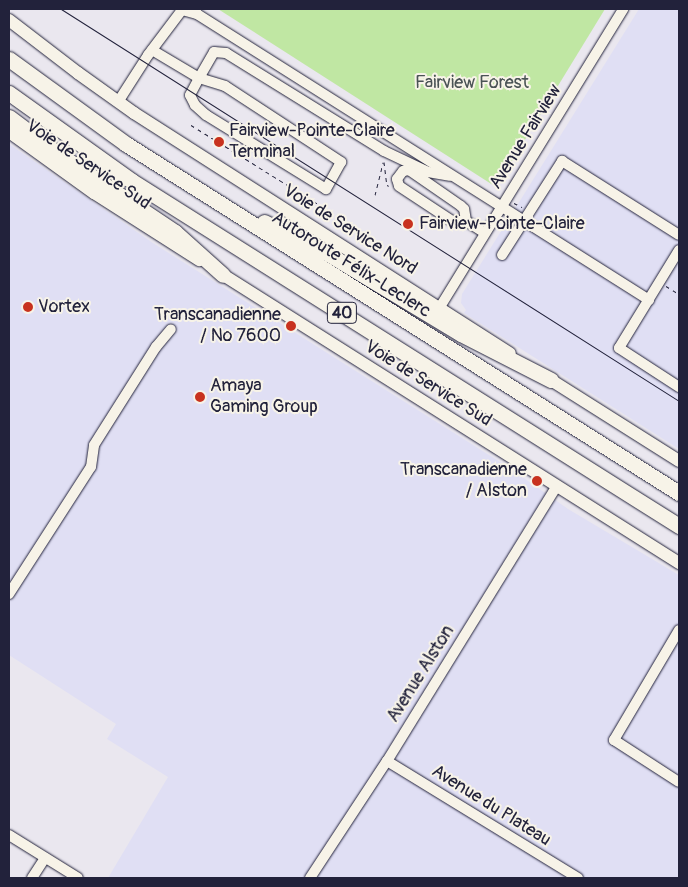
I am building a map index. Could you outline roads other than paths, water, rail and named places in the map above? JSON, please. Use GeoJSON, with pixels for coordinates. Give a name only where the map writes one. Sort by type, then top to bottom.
{"type":"FeatureCollection","features":[{"type":"Feature","properties":{"kind":"highway","name":"Autoroute Félix-Leclerc"},"geometry":{"type":"LineString","coordinates":[[9,59],[103,128],[195,188],[679,493]]}},
{"type":"Feature","properties":{"kind":"highway","name":"40"},"geometry":{"type":"LineString","coordinates":[[9,93],[132,181],[679,526]]}},
{"type":"Feature","properties":{"kind":"highway"},"geometry":{"type":"LineString","coordinates":[[9,117],[57,153],[175,232],[223,275]]}},
{"type":"Feature","properties":{"kind":"highway"},"geometry":{"type":"LineString","coordinates":[[195,188],[330,255],[461,334],[551,380]]}},
{"type":"Feature","properties":{"kind":"main road","name":"Voie de Service Nord"},"geometry":{"type":"LineString","coordinates":[[9,20],[118,102],[679,461]]}},
{"type":"Feature","properties":{"kind":"main road","name":"Voie de Service Sud"},"geometry":{"type":"LineString","coordinates":[[9,132],[109,203],[679,563]]}},
{"type":"Feature","properties":{"kind":"street","name":"Avenue Fairview"},"geometry":{"type":"LineString","coordinates":[[440,307],[623,9]]}},
{"type":"Feature","properties":{"kind":"street"},"geometry":{"type":"LineString","coordinates":[[118,102],[152,50],[182,10],[197,14],[648,300]]}},
{"type":"Feature","properties":{"kind":"street"},"geometry":{"type":"LineString","coordinates":[[152,50],[199,78],[225,86],[342,162],[326,189],[206,115],[195,105],[190,95],[199,78],[214,52],[226,53],[384,151],[428,172],[450,176]]}},
{"type":"Feature","properties":{"kind":"street"},"geometry":{"type":"LineString","coordinates":[[502,255],[562,160],[679,236]]}},
{"type":"Feature","properties":{"kind":"street"},"geometry":{"type":"LineString","coordinates":[[466,220],[464,209],[461,206],[409,170],[403,171],[397,180],[399,186],[452,221],[466,220],[485,233]]}},
{"type":"Feature","properties":{"kind":"street"},"geometry":{"type":"LineString","coordinates":[[679,250],[619,348],[679,387]]}},
{"type":"Feature","properties":{"kind":"street"},"geometry":{"type":"LineString","coordinates":[[9,594],[91,467],[94,445],[156,347],[172,329]]}},
{"type":"Feature","properties":{"kind":"street","name":"Avenue Alston"},"geometry":{"type":"LineString","coordinates":[[310,878],[387,761],[557,486]]}},
{"type":"Feature","properties":{"kind":"street"},"geometry":{"type":"LineString","coordinates":[[679,630],[614,740],[679,782]]}},
{"type":"Feature","properties":{"kind":"street","name":"Avenue du Plateau"},"geometry":{"type":"LineString","coordinates":[[387,761],[578,878]]}},
{"type":"Feature","properties":{"kind":"street"},"geometry":{"type":"LineString","coordinates":[[9,835],[78,878]]}},
{"type":"Feature","properties":{"kind":"street"},"geometry":{"type":"LineString","coordinates":[[32,878],[45,858]]}},
{"type":"Feature","properties":{"kind":"tram line"},"geometry":{"type":"LineString","coordinates":[[61,9],[679,401]]}},
{"type":"Feature","properties":{"kind":"place","name":"Fairview-Pointe-Claire Terminal"},"geometry":{"type":"Point","coordinates":[219,142]}},
{"type":"Feature","properties":{"kind":"place","name":"Fairview-Pointe-Claire"},"geometry":{"type":"Point","coordinates":[408,224]}},
{"type":"Feature","properties":{"kind":"place","name":"Vortex"},"geometry":{"type":"Point","coordinates":[28,307]}},
{"type":"Feature","properties":{"kind":"place","name":"Transcanadienne / No 7600"},"geometry":{"type":"Point","coordinates":[291,326]}},
{"type":"Feature","properties":{"kind":"place","name":"Amaya Gaming Group"},"geometry":{"type":"Point","coordinates":[200,397]}},
{"type":"Feature","properties":{"kind":"place","name":"Transcanadienne / Alston"},"geometry":{"type":"Point","coordinates":[537,481]}},
{"type":"Feature","properties":{"kind":"park label","name":"Fairview Forest"},"geometry":{"type":"Point","coordinates":[472,83]}}]}
